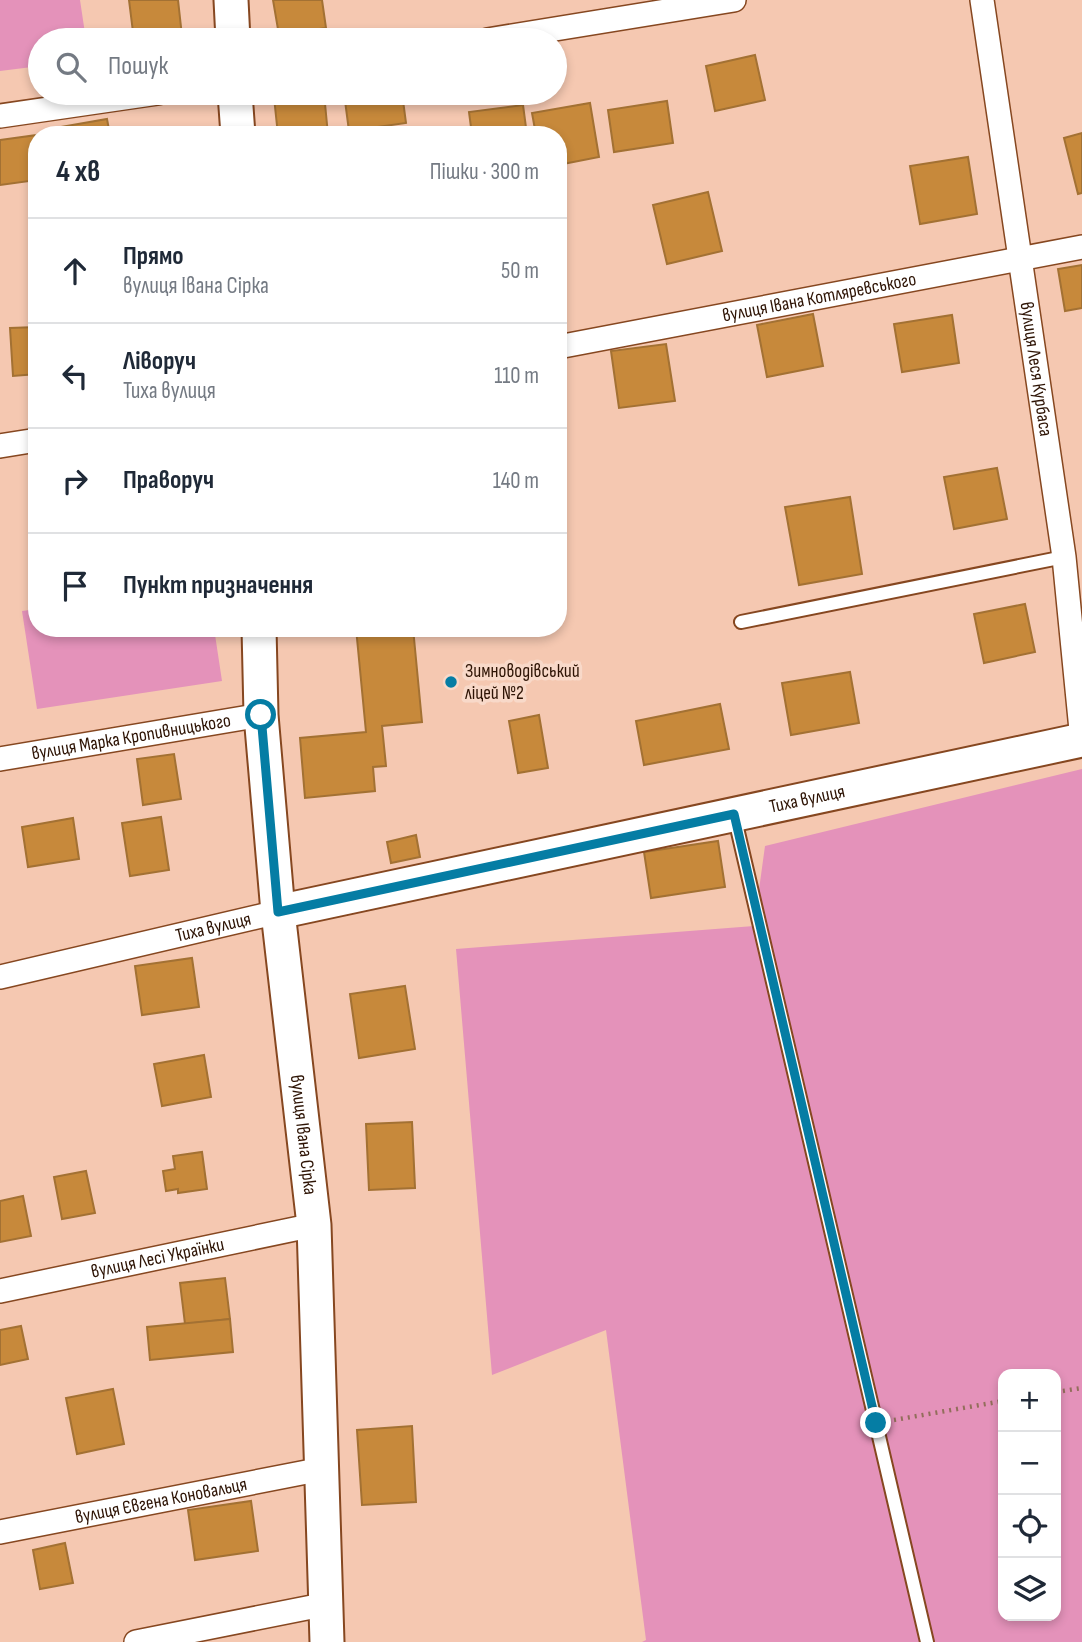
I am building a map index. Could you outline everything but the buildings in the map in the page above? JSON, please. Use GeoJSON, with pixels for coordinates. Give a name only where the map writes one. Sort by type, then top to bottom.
{"type":"FeatureCollection","features":[{"type":"Feature","properties":{"kind":"street"},"geometry":{"type":"LineString","coordinates":[[231,0],[232,28]]}},
{"type":"Feature","properties":{"kind":"street"},"geometry":{"type":"LineString","coordinates":[[561,28],[734,0]]}},
{"type":"Feature","properties":{"kind":"street","name":"вулиця Леся Курбаса"},"geometry":{"type":"LineString","coordinates":[[982,0],[1020,259],[1073,555],[1082,740]]}},
{"type":"Feature","properties":{"kind":"street"},"geometry":{"type":"LineString","coordinates":[[0,116],[76,105]]}},
{"type":"Feature","properties":{"kind":"street"},"geometry":{"type":"LineString","coordinates":[[237,105],[238,126]]}},
{"type":"Feature","properties":{"kind":"street","name":"вулиця Івана Котляревського"},"geometry":{"type":"LineString","coordinates":[[567,345],[1082,247]]}},
{"type":"Feature","properties":{"kind":"street"},"geometry":{"type":"LineString","coordinates":[[0,446],[28,441]]}},
{"type":"Feature","properties":{"kind":"street","name":"вулиця Івана Сірка"},"geometry":{"type":"LineString","coordinates":[[259,637],[261,715],[278,912],[314,1225],[327,1642]]}},
{"type":"Feature","properties":{"kind":"street","name":"вулиця Марка Кропивницького"},"geometry":{"type":"LineString","coordinates":[[0,759],[261,715]]}},
{"type":"Feature","properties":{"kind":"street","name":"Тиха вулиця"},"geometry":{"type":"LineString","coordinates":[[0,977],[278,912],[1082,740]]}},
{"type":"Feature","properties":{"kind":"street","name":"вулиця Лесі Українки"},"geometry":{"type":"LineString","coordinates":[[0,1291],[314,1225]]}},
{"type":"Feature","properties":{"kind":"street","name":"вулиця Євгена Коновальця"},"geometry":{"type":"LineString","coordinates":[[0,1532],[322,1469]]}},
{"type":"Feature","properties":{"kind":"street"},"geometry":{"type":"LineString","coordinates":[[136,1642],[327,1604]]}},
{"type":"Feature","properties":{"kind":"lane"},"geometry":{"type":"LineString","coordinates":[[741,622],[1073,555]]}},
{"type":"Feature","properties":{"kind":"lane"},"geometry":{"type":"LineString","coordinates":[[734,814],[928,1642]]}},
{"type":"Feature","properties":{"kind":"path"},"geometry":{"type":"LineString","coordinates":[[1061,1391],[1082,1388]]}},
{"type":"Feature","properties":{"kind":"path"},"geometry":{"type":"LineString","coordinates":[[876,1423],[998,1402]]}},
{"type":"Feature","properties":{"kind":"shaded area"},"geometry":{"type":"Polygon","coordinates":[[[0,0],[80,0],[84,28],[28,28],[28,68],[0,71],[0,0]]]}},
{"type":"Feature","properties":{"kind":"shaded area"},"geometry":{"type":"Polygon","coordinates":[[[28,610],[28,637],[215,637],[222,681],[37,709],[22,611],[28,610]]]}},
{"type":"Feature","properties":{"kind":"shaded area"},"geometry":{"type":"Polygon","coordinates":[[[1082,769],[1082,1642],[642,1642],[646,1640],[606,1330],[492,1375],[456,949],[754,926],[765,846],[1082,769]]]}},
{"type":"Feature","properties":{"kind":"place","name":"Зимноводівський ліцей №2"},"geometry":{"type":"Point","coordinates":[451,682]}},
{"type":"Feature","properties":{"kind":"route"},"geometry":{"type":"LineString","coordinates":[[261,715],[278,912],[734,814],[876,1423]]}}]}
